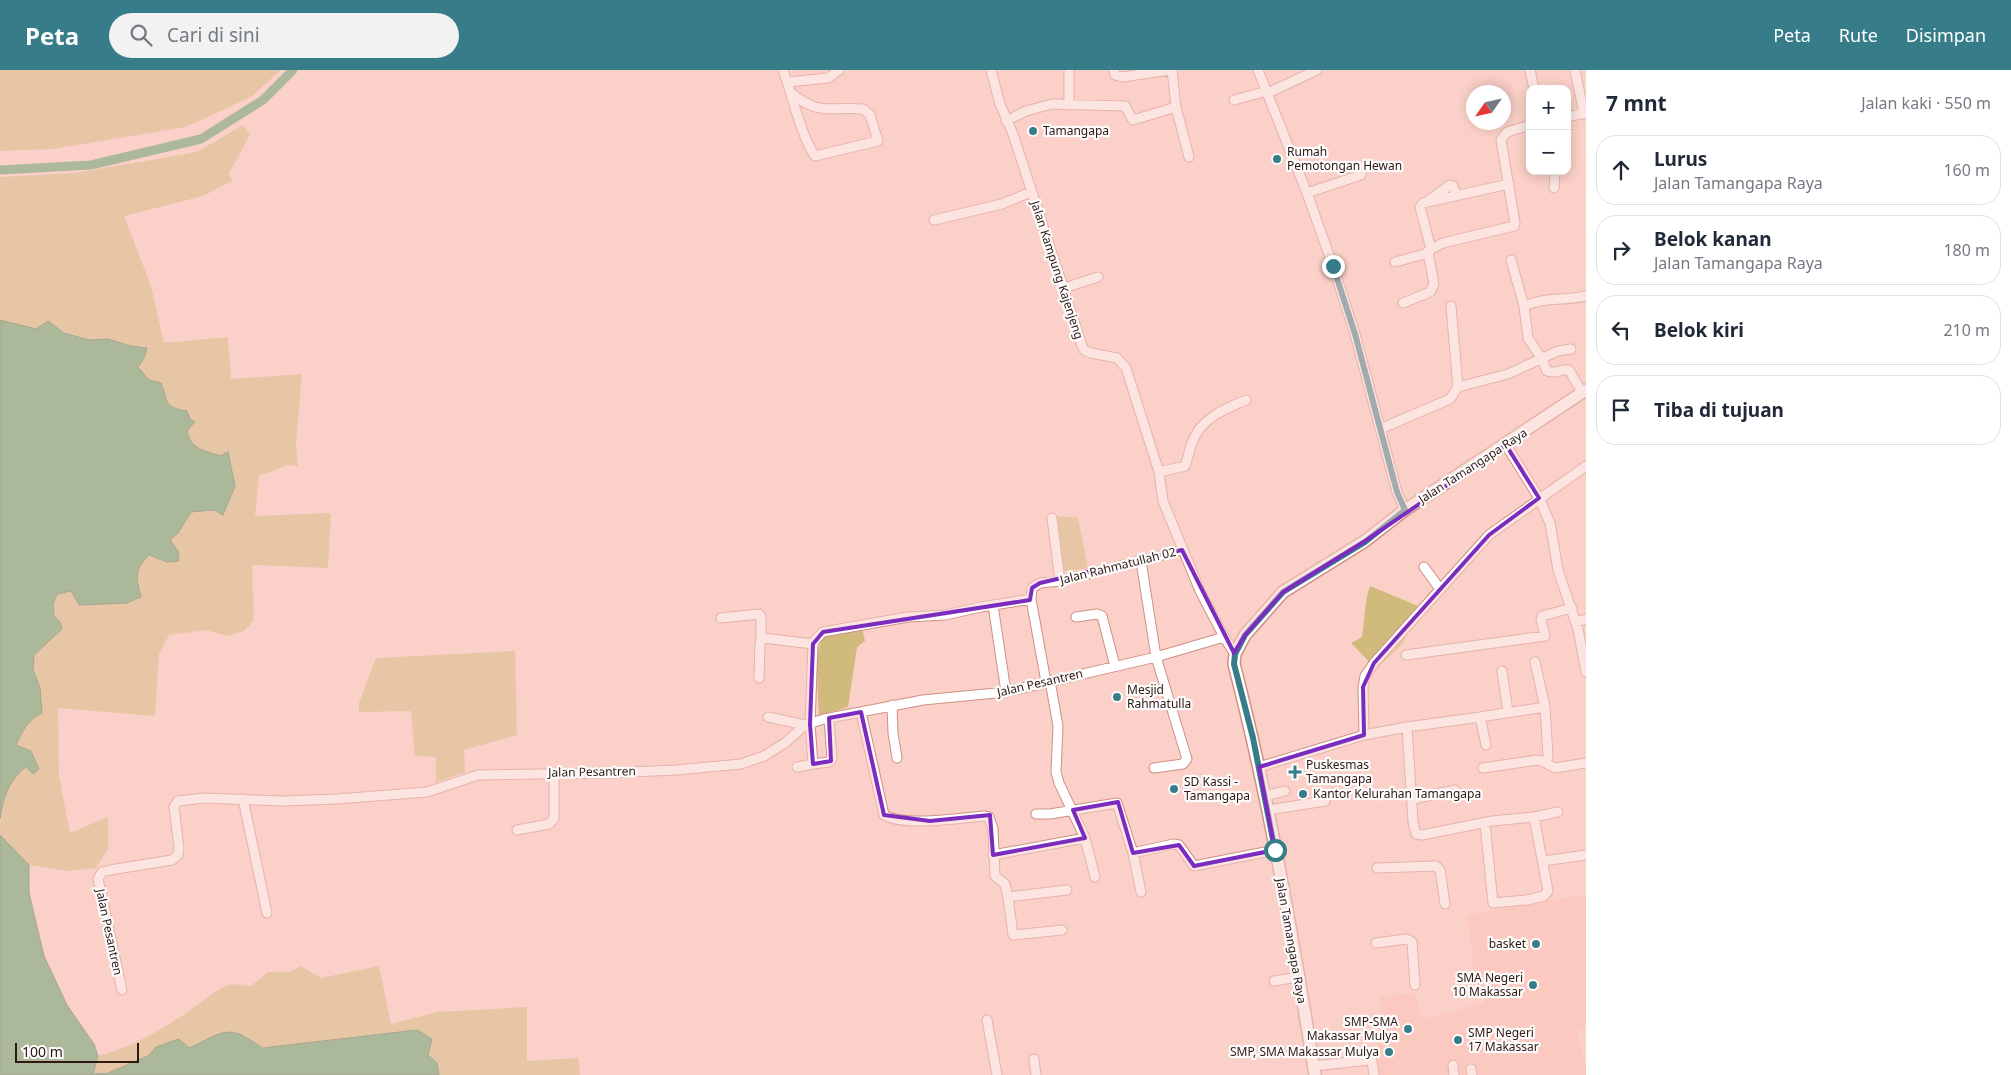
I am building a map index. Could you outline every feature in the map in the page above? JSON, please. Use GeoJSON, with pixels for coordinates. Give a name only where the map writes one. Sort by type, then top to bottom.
{"type":"FeatureCollection","features":[{"type":"Feature","properties":{"kind":"main road","name":"Jalan Tamangapa Raya"},"geometry":{"type":"LineString","coordinates":[[1314,1070],[1268,810],[1234,664],[1235,654],[1245,635],[1283,592],[1365,542],[1405,510],[1506,445],[1584,391]]}},
{"type":"Feature","properties":{"kind":"street"},"geometry":{"type":"LineString","coordinates":[[783,70],[790,92],[815,156],[878,141],[870,116],[863,109],[814,108],[790,92]]}},
{"type":"Feature","properties":{"kind":"street"},"geometry":{"type":"LineString","coordinates":[[788,82],[828,78],[839,70]]}},
{"type":"Feature","properties":{"kind":"street","name":"Jalan Kampung Kajenjeng"},"geometry":{"type":"LineString","coordinates":[[991,70],[1000,104],[1013,134],[1084,350],[1117,358],[1126,368],[1159,472],[1163,501],[1200,591],[1224,637]]}},
{"type":"Feature","properties":{"kind":"street"},"geometry":{"type":"LineString","coordinates":[[1069,70],[1069,105]]}},
{"type":"Feature","properties":{"kind":"street"},"geometry":{"type":"LineString","coordinates":[[1114,70],[1115,75],[1122,77],[1171,70],[1176,107],[1189,157]]}},
{"type":"Feature","properties":{"kind":"street"},"geometry":{"type":"LineString","coordinates":[[1258,70],[1307,193],[1355,334],[1397,492],[1405,510]]}},
{"type":"Feature","properties":{"kind":"street"},"geometry":{"type":"LineString","coordinates":[[1234,100],[1268,92],[1317,70]]}},
{"type":"Feature","properties":{"kind":"street"},"geometry":{"type":"LineString","coordinates":[[1530,70],[1533,85]]}},
{"type":"Feature","properties":{"kind":"street"},"geometry":{"type":"LineString","coordinates":[[1571,116],[1585,113],[1575,70]]}},
{"type":"Feature","properties":{"kind":"street"},"geometry":{"type":"LineString","coordinates":[[1006,120],[1052,104],[1126,106],[1133,120],[1176,107]]}},
{"type":"Feature","properties":{"kind":"street"},"geometry":{"type":"LineString","coordinates":[[1395,262],[1443,244],[1511,228],[1515,223],[1501,140],[1507,132],[1526,126]]}},
{"type":"Feature","properties":{"kind":"street"},"geometry":{"type":"LineString","coordinates":[[1307,193],[1361,175]]}},
{"type":"Feature","properties":{"kind":"street"},"geometry":{"type":"LineString","coordinates":[[1554,188],[1555,175]]}},
{"type":"Feature","properties":{"kind":"street"},"geometry":{"type":"LineString","coordinates":[[1403,303],[1430,292],[1434,284],[1430,250],[1420,207],[1423,203],[1509,184]]}},
{"type":"Feature","properties":{"kind":"street"},"geometry":{"type":"LineString","coordinates":[[934,220],[1002,204],[1031,192]]}},
{"type":"Feature","properties":{"kind":"street"},"geometry":{"type":"LineString","coordinates":[[1511,260],[1524,306],[1528,338],[1542,358],[1548,371],[1552,373],[1565,369],[1569,370],[1584,391]]}},
{"type":"Feature","properties":{"kind":"street"},"geometry":{"type":"LineString","coordinates":[[1064,288],[1098,277]]}},
{"type":"Feature","properties":{"kind":"street"},"geometry":{"type":"LineString","coordinates":[[1524,306],[1542,300],[1586,296]]}},
{"type":"Feature","properties":{"kind":"street"},"geometry":{"type":"LineString","coordinates":[[1380,429],[1450,399],[1458,387],[1451,306]]}},
{"type":"Feature","properties":{"kind":"street"},"geometry":{"type":"LineString","coordinates":[[1458,387],[1508,374],[1558,351],[1571,349]]}},
{"type":"Feature","properties":{"kind":"street"},"geometry":{"type":"LineString","coordinates":[[1159,472],[1185,466],[1192,441],[1207,420],[1220,411],[1246,400]]}},
{"type":"Feature","properties":{"kind":"street"},"geometry":{"type":"LineString","coordinates":[[1506,445],[1539,498],[1550,523],[1558,570],[1576,622],[1585,658],[1586,672]]}},
{"type":"Feature","properties":{"kind":"street"},"geometry":{"type":"LineString","coordinates":[[1364,735],[1363,687],[1365,676],[1489,535],[1586,466]]}},
{"type":"Feature","properties":{"kind":"street"},"geometry":{"type":"LineString","coordinates":[[1052,518],[1060,581]]}},
{"type":"Feature","properties":{"kind":"street","name":"Jalan Rahmatullah 02"},"geometry":{"type":"LineString","coordinates":[[1031,600],[1030,592],[1035,585],[1060,581],[1182,550]]}},
{"type":"Feature","properties":{"kind":"street"},"geometry":{"type":"LineString","coordinates":[[1141,561],[1156,657],[1188,759],[1183,764],[1154,768]]}},
{"type":"Feature","properties":{"kind":"street"},"geometry":{"type":"LineString","coordinates":[[1424,567],[1440,589]]}},
{"type":"Feature","properties":{"kind":"street"},"geometry":{"type":"LineString","coordinates":[[813,764],[807,724],[813,644],[814,640],[824,632],[908,617],[945,615],[993,605],[1031,600],[1058,726],[1056,772],[1059,783],[1085,838],[1095,877]]}},
{"type":"Feature","properties":{"kind":"street"},"geometry":{"type":"LineString","coordinates":[[993,605],[1006,692]]}},
{"type":"Feature","properties":{"kind":"street"},"geometry":{"type":"LineString","coordinates":[[1406,655],[1546,636],[1541,620],[1542,616],[1572,608]]}},
{"type":"Feature","properties":{"kind":"street"},"geometry":{"type":"LineString","coordinates":[[721,618],[759,614],[762,618],[759,678]]}},
{"type":"Feature","properties":{"kind":"street"},"geometry":{"type":"LineString","coordinates":[[1076,617],[1097,614],[1102,616],[1115,666]]}},
{"type":"Feature","properties":{"kind":"street"},"geometry":{"type":"LineString","coordinates":[[1576,622],[1586,620]]}},
{"type":"Feature","properties":{"kind":"street"},"geometry":{"type":"LineString","coordinates":[[761,639],[765,637],[813,644]]}},
{"type":"Feature","properties":{"kind":"street"},"geometry":{"type":"LineString","coordinates":[[1224,637],[1235,654]]}},
{"type":"Feature","properties":{"kind":"street","name":"Jalan Pesantren"},"geometry":{"type":"LineString","coordinates":[[122,990],[98,879],[102,872],[172,860],[178,855],[179,848],[174,807],[178,801],[204,798],[282,802],[427,792],[478,774],[676,770],[741,764],[764,756],[807,724],[829,718],[922,700],[1006,692],[1156,657],[1224,637]]}},
{"type":"Feature","properties":{"kind":"street"},"geometry":{"type":"LineString","coordinates":[[1535,662],[1545,707],[1548,757]]}},
{"type":"Feature","properties":{"kind":"street"},"geometry":{"type":"LineString","coordinates":[[1502,671],[1508,712]]}},
{"type":"Feature","properties":{"kind":"street"},"geometry":{"type":"LineString","coordinates":[[892,705],[893,733],[897,758]]}},
{"type":"Feature","properties":{"kind":"street"},"geometry":{"type":"LineString","coordinates":[[1259,767],[1364,735],[1545,707]]}},
{"type":"Feature","properties":{"kind":"street"},"geometry":{"type":"LineString","coordinates":[[861,712],[881,810],[884,816],[930,821],[990,817],[993,829],[995,876],[996,879],[1005,884],[1013,935],[1062,930]]}},
{"type":"Feature","properties":{"kind":"street"},"geometry":{"type":"LineString","coordinates":[[1480,716],[1486,745]]}},
{"type":"Feature","properties":{"kind":"street"},"geometry":{"type":"LineString","coordinates":[[768,717],[807,724]]}},
{"type":"Feature","properties":{"kind":"street"},"geometry":{"type":"LineString","coordinates":[[797,766],[829,762],[832,759],[829,718]]}},
{"type":"Feature","properties":{"kind":"street"},"geometry":{"type":"LineString","coordinates":[[1407,727],[1413,822],[1416,834],[1558,812]]}},
{"type":"Feature","properties":{"kind":"street"},"geometry":{"type":"LineString","coordinates":[[1483,768],[1537,760],[1555,768],[1586,763]]}},
{"type":"Feature","properties":{"kind":"street"},"geometry":{"type":"LineString","coordinates":[[517,830],[549,824],[554,818],[554,773]]}},
{"type":"Feature","properties":{"kind":"street"},"geometry":{"type":"LineString","coordinates":[[1413,799],[1455,790]]}},
{"type":"Feature","properties":{"kind":"street"},"geometry":{"type":"LineString","coordinates":[[1265,796],[1285,791]]}},
{"type":"Feature","properties":{"kind":"street"},"geometry":{"type":"LineString","coordinates":[[243,799],[267,913]]}},
{"type":"Feature","properties":{"kind":"street"},"geometry":{"type":"LineString","coordinates":[[1268,810],[1325,801]]}},
{"type":"Feature","properties":{"kind":"street"},"geometry":{"type":"LineString","coordinates":[[1036,814],[1050,814],[1117,803],[1133,853],[1141,892]]}},
{"type":"Feature","properties":{"kind":"street"},"geometry":{"type":"LineString","coordinates":[[1484,823],[1493,903],[1526,900],[1540,898],[1547,894],[1543,861],[1534,817]]}},
{"type":"Feature","properties":{"kind":"street"},"geometry":{"type":"LineString","coordinates":[[993,855],[1085,838]]}},
{"type":"Feature","properties":{"kind":"street"},"geometry":{"type":"LineString","coordinates":[[1133,853],[1173,844],[1179,845],[1194,866],[1275,850]]}},
{"type":"Feature","properties":{"kind":"street"},"geometry":{"type":"LineString","coordinates":[[1543,861],[1586,855]]}},
{"type":"Feature","properties":{"kind":"street"},"geometry":{"type":"LineString","coordinates":[[1376,868],[1436,866],[1440,870],[1445,904]]}},
{"type":"Feature","properties":{"kind":"street"},"geometry":{"type":"LineString","coordinates":[[1008,897],[1068,890]]}},
{"type":"Feature","properties":{"kind":"street"},"geometry":{"type":"LineString","coordinates":[[1376,942],[1407,939],[1412,942],[1415,985]]}},
{"type":"Feature","properties":{"kind":"street"},"geometry":{"type":"LineString","coordinates":[[1274,981],[1298,977]]}},
{"type":"Feature","properties":{"kind":"street"},"geometry":{"type":"LineString","coordinates":[[987,1020],[997,1075]]}},
{"type":"Feature","properties":{"kind":"street"},"geometry":{"type":"LineString","coordinates":[[1034,1059],[1036,1075]]}},
{"type":"Feature","properties":{"kind":"street"},"geometry":{"type":"LineString","coordinates":[[1314,1070],[1369,1060],[1372,1062],[1374,1075]]}},
{"type":"Feature","properties":{"kind":"street"},"geometry":{"type":"LineString","coordinates":[[1453,1065],[1454,1075]]}},
{"type":"Feature","properties":{"kind":"highlighted area"},"geometry":{"type":"Polygon","coordinates":[[[1506,445],[1539,498],[1489,535],[1374,663],[1363,687],[1364,735],[1259,767],[1275,850],[1194,866],[1179,845],[1133,853],[1118,802],[1073,810],[1085,838],[993,855],[990,815],[930,821],[884,815],[861,712],[829,718],[831,761],[813,764],[810,724],[813,644],[823,632],[1030,600],[1032,588],[1040,583],[1182,550],[1234,653],[1245,635],[1283,592],[1365,541],[1506,445]]]}},
{"type":"Feature","properties":{"kind":"shaded area"},"geometry":{"type":"Polygon","coordinates":[[[0,70],[281,70],[251,97],[186,127],[53,149],[0,151],[0,70]]]}},
{"type":"Feature","properties":{"kind":"shaded area"},"geometry":{"type":"Polygon","coordinates":[[[243,125],[250,135],[229,173],[232,181],[203,196],[124,216],[151,286],[164,343],[228,337],[231,379],[302,374],[296,445],[298,466],[288,465],[259,476],[255,516],[331,513],[328,568],[252,565],[254,620],[244,631],[228,636],[206,630],[169,635],[159,654],[155,716],[58,708],[59,776],[70,833],[108,817],[108,849],[96,868],[68,871],[29,865],[0,835],[1,815],[4,797],[8,789],[27,767],[16,745],[33,717],[40,688],[33,669],[34,655],[62,629],[60,622],[54,616],[53,604],[57,594],[71,591],[79,605],[101,604],[141,597],[138,574],[144,560],[149,555],[167,562],[178,551],[170,540],[178,533],[191,511],[214,510],[223,515],[235,486],[228,453],[220,456],[195,446],[187,431],[195,423],[190,419],[187,411],[170,405],[161,384],[149,380],[138,367],[144,358],[147,348],[130,346],[108,339],[89,340],[64,333],[48,321],[36,329],[0,320],[0,177],[75,173],[197,152],[243,125]]]}},
{"type":"Feature","properties":{"kind":"shaded area"},"geometry":{"type":"Polygon","coordinates":[[[0,320],[36,329],[48,321],[64,333],[89,340],[108,339],[130,346],[147,348],[144,358],[138,367],[149,380],[161,383],[170,405],[187,411],[190,419],[195,422],[187,431],[195,446],[220,456],[228,452],[235,486],[223,515],[214,510],[191,512],[178,533],[170,540],[178,551],[179,561],[167,562],[149,555],[144,560],[138,574],[141,597],[127,603],[79,605],[71,591],[57,594],[53,604],[54,616],[60,622],[62,629],[34,655],[33,669],[40,688],[42,713],[29,723],[16,745],[31,751],[39,769],[33,774],[26,767],[15,778],[5,797],[0,819],[0,320]]]}},
{"type":"Feature","properties":{"kind":"shaded area"},"geometry":{"type":"Polygon","coordinates":[[[1054,516],[1078,518],[1088,568],[1059,572],[1054,516]]]}},
{"type":"Feature","properties":{"kind":"shaded area"},"geometry":{"type":"Polygon","coordinates":[[[1370,586],[1418,606],[1403,644],[1376,669],[1351,643],[1362,637],[1370,586]]]}},
{"type":"Feature","properties":{"kind":"shaded area"},"geometry":{"type":"Polygon","coordinates":[[[862,629],[865,641],[857,647],[848,707],[819,716],[816,656],[822,639],[833,633],[862,629]]]}},
{"type":"Feature","properties":{"kind":"shaded area"},"geometry":{"type":"Polygon","coordinates":[[[515,651],[517,735],[464,750],[465,772],[436,782],[436,757],[415,756],[411,711],[359,712],[359,703],[376,658],[515,651]]]}},
{"type":"Feature","properties":{"kind":"shaded area"},"geometry":{"type":"Polygon","coordinates":[[[0,835],[29,865],[29,893],[44,956],[67,1005],[94,1044],[98,1056],[93,1074],[108,1073],[148,1056],[156,1047],[179,1039],[189,1048],[226,1032],[241,1035],[262,1048],[417,1030],[432,1039],[428,1055],[437,1063],[439,1075],[0,1075],[0,835]]]}},
{"type":"Feature","properties":{"kind":"shaded area","name":"SMA Negeri 10 Makassar"},"geometry":{"type":"Polygon","coordinates":[[[1586,895],[1586,1026],[1576,1031],[1586,1065],[1586,1075],[1376,1075],[1381,996],[1415,993],[1423,1020],[1485,1002],[1473,968],[1466,915],[1586,895]]]}},
{"type":"Feature","properties":{"kind":"shaded area"},"geometry":{"type":"Polygon","coordinates":[[[301,966],[321,978],[379,966],[391,1024],[437,1012],[527,1007],[527,1061],[578,1058],[580,1075],[439,1075],[437,1063],[428,1055],[417,1030],[262,1048],[246,1036],[227,1031],[189,1048],[156,1047],[136,1063],[119,1070],[93,1074],[98,1056],[132,1044],[155,1032],[222,988],[233,984],[251,986],[268,972],[290,972],[301,966]]]}},
{"type":"Feature","properties":{"kind":"waterway"},"geometry":{"type":"LineString","coordinates":[[0,170],[91,165],[201,139],[263,100],[293,70]]}},
{"type":"Feature","properties":{"kind":"place","name":"Tamangapa"},"geometry":{"type":"Point","coordinates":[1033,131]}},
{"type":"Feature","properties":{"kind":"place","name":"Rumah Pemotongan Hewan"},"geometry":{"type":"Point","coordinates":[1277,159]}},
{"type":"Feature","properties":{"kind":"place","name":"Mesjid Rahmatulla"},"geometry":{"type":"Point","coordinates":[1117,697]}},
{"type":"Feature","properties":{"kind":"place","name":"Puskesmas Tamangapa"},"geometry":{"type":"Point","coordinates":[1295,772]}},
{"type":"Feature","properties":{"kind":"place","name":"SD Kassi - Tamangapa"},"geometry":{"type":"Point","coordinates":[1174,789]}},
{"type":"Feature","properties":{"kind":"place","name":"Kantor Kelurahan Tamangapa"},"geometry":{"type":"Point","coordinates":[1303,794]}},
{"type":"Feature","properties":{"kind":"place","name":"basket"},"geometry":{"type":"Point","coordinates":[1536,944]}},
{"type":"Feature","properties":{"kind":"place","name":"SMA Negeri 10 Makassar"},"geometry":{"type":"Point","coordinates":[1533,985]}},
{"type":"Feature","properties":{"kind":"place","name":"SMP-SMA Makassar Mulya"},"geometry":{"type":"Point","coordinates":[1408,1029]}},
{"type":"Feature","properties":{"kind":"place","name":"SMP Negeri 17 Makassar"},"geometry":{"type":"Point","coordinates":[1458,1040]}},
{"type":"Feature","properties":{"kind":"place","name":"SMP, SMA Makassar Mulya"},"geometry":{"type":"Point","coordinates":[1389,1052]}},
{"type":"Feature","properties":{"kind":"route"},"geometry":{"type":"LineString","coordinates":[[1275,850],[1253,738],[1234,664],[1235,654],[1245,635],[1283,592],[1365,542],[1405,510],[1397,492],[1355,334],[1333,266]]}}]}
